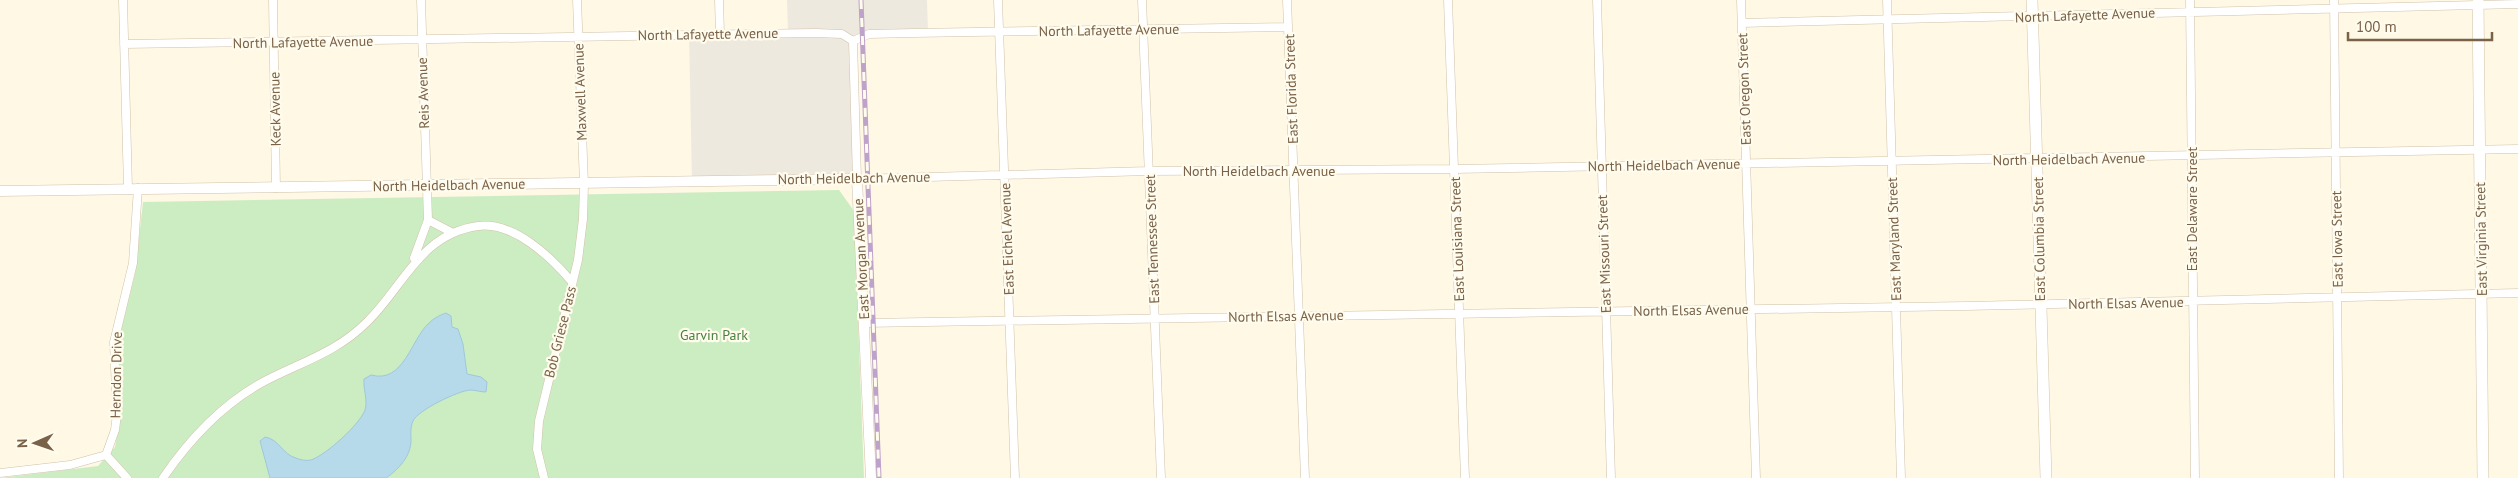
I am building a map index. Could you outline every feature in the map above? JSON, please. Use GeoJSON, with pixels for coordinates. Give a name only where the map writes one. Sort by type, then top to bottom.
{"type":"FeatureCollection","features":[{"type":"Feature","properties":{"kind":"main road","name":"East Columbia Street"},"geometry":{"type":"LineString","coordinates":[[2032,0],[2046,478]]}},
{"type":"Feature","properties":{"kind":"main road","name":"East Virginia Street"},"geometry":{"type":"LineString","coordinates":[[2478,3],[2483,478]]}},
{"type":"Feature","properties":{"kind":"street","name":"Herndon Drive"},"geometry":{"type":"LineString","coordinates":[[106,455],[115,430],[117,414],[114,342],[133,263],[133,188],[123,0]]}},
{"type":"Feature","properties":{"kind":"street","name":"Keck Avenue"},"geometry":{"type":"LineString","coordinates":[[273,0],[276,188]]}},
{"type":"Feature","properties":{"kind":"street","name":"Reis Avenue"},"geometry":{"type":"LineString","coordinates":[[421,0],[428,220]]}},
{"type":"Feature","properties":{"kind":"street","name":"Maxwell Avenue"},"geometry":{"type":"LineString","coordinates":[[576,0],[584,184]]}},
{"type":"Feature","properties":{"kind":"street"},"geometry":{"type":"LineString","coordinates":[[719,0],[720,34]]}},
{"type":"Feature","properties":{"kind":"street","name":"East Eichel Avenue"},"geometry":{"type":"LineString","coordinates":[[998,0],[1015,478]]}},
{"type":"Feature","properties":{"kind":"street","name":"East Tennessee Street"},"geometry":{"type":"LineString","coordinates":[[1142,0],[1161,478]]}},
{"type":"Feature","properties":{"kind":"street","name":"East Florida Street"},"geometry":{"type":"LineString","coordinates":[[1287,0],[1305,478]]}},
{"type":"Feature","properties":{"kind":"street","name":"East Louisiana Street"},"geometry":{"type":"LineString","coordinates":[[1448,0],[1465,478]]}},
{"type":"Feature","properties":{"kind":"street","name":"East Missouri Street"},"geometry":{"type":"LineString","coordinates":[[1597,0],[1611,478]]}},
{"type":"Feature","properties":{"kind":"street","name":"East Oregon Street"},"geometry":{"type":"LineString","coordinates":[[1741,0],[1756,478]]}},
{"type":"Feature","properties":{"kind":"street","name":"East Maryland Street"},"geometry":{"type":"LineString","coordinates":[[1887,0],[1901,478]]}},
{"type":"Feature","properties":{"kind":"street","name":"East Delaware Street"},"geometry":{"type":"LineString","coordinates":[[2190,0],[2194,478]]}},
{"type":"Feature","properties":{"kind":"street","name":"East Iowa Street"},"geometry":{"type":"LineString","coordinates":[[2334,0],[2339,478]]}},
{"type":"Feature","properties":{"kind":"street","name":"North Lafayette Avenue"},"geometry":{"type":"LineString","coordinates":[[1742,23],[2334,9],[2478,3],[2518,4]]}},
{"type":"Feature","properties":{"kind":"street","name":"North Lafayette Avenue"},"geometry":{"type":"LineString","coordinates":[[124,44],[720,34],[842,34],[853,40],[869,34],[1288,27]]}},
{"type":"Feature","properties":{"kind":"street","name":"East Morgan Avenue"},"geometry":{"type":"LineString","coordinates":[[853,40],[857,179],[871,478]]}},
{"type":"Feature","properties":{"kind":"street","name":"North Heidelbach Avenue"},"geometry":{"type":"LineString","coordinates":[[0,191],[584,184],[1004,176],[1149,171],[1294,171],[1891,162],[2518,149]]}},
{"type":"Feature","properties":{"kind":"street","name":"Bob Griese Pass"},"geometry":{"type":"LineString","coordinates":[[544,478],[537,449],[538,422],[581,238],[584,184]]}},
{"type":"Feature","properties":{"kind":"street"},"geometry":{"type":"LineString","coordinates":[[163,478],[189,444],[230,404],[264,382],[323,355],[355,332],[376,313],[418,252],[428,220],[453,233]]}},
{"type":"Feature","properties":{"kind":"street"},"geometry":{"type":"LineString","coordinates":[[408,268],[421,255],[453,233],[481,225],[496,226],[509,231],[540,251],[572,282]]}},
{"type":"Feature","properties":{"kind":"street","name":"North Elsas Avenue"},"geometry":{"type":"LineString","coordinates":[[864,323],[2040,305],[2518,293]]}},
{"type":"Feature","properties":{"kind":"street"},"geometry":{"type":"LineString","coordinates":[[0,472],[70,465],[106,455],[127,478]]}},
{"type":"Feature","properties":{"kind":"shaded area"},"geometry":{"type":"Polygon","coordinates":[[[787,0],[927,0],[928,32],[862,35],[853,41],[857,179],[692,182],[689,34],[788,33],[787,0]]]}},
{"type":"Feature","properties":{"kind":"green space","name":"Garvin Park"},"geometry":{"type":"Polygon","coordinates":[[[839,190],[854,211],[864,478],[0,478],[98,466],[115,447],[122,405],[118,342],[135,274],[143,202],[839,190]]]}},
{"type":"Feature","properties":{"kind":"water"},"geometry":{"type":"Polygon","coordinates":[[[446,313],[451,316],[452,327],[458,329],[463,344],[467,374],[481,377],[487,382],[486,392],[464,391],[439,402],[416,417],[411,426],[410,446],[407,457],[386,478],[270,478],[260,441],[265,437],[270,438],[288,454],[304,460],[311,460],[325,452],[350,431],[362,416],[366,406],[364,379],[371,375],[382,376],[391,373],[399,367],[429,323],[446,313]]]}},
{"type":"Feature","properties":{"kind":"railway"},"geometry":{"type":"LineString","coordinates":[[861,0],[879,478]]}}]}
